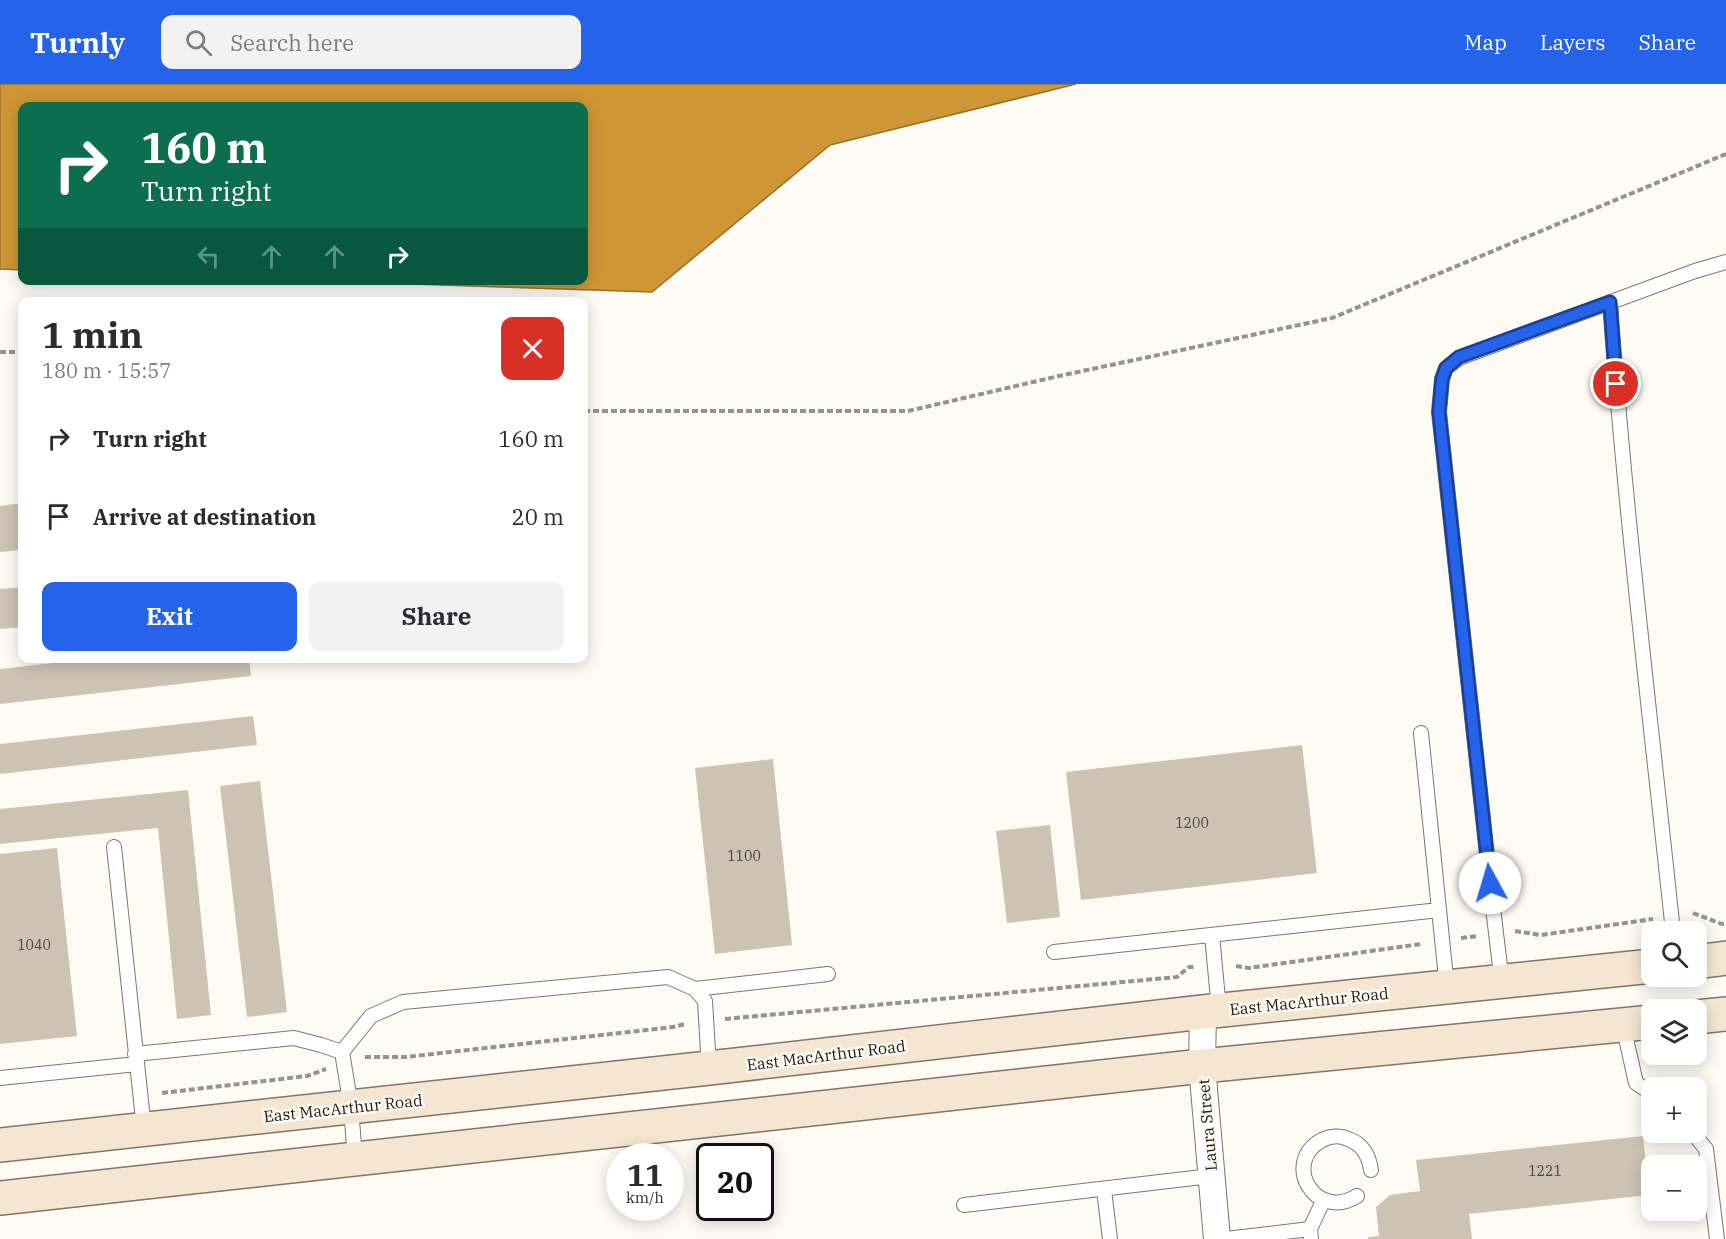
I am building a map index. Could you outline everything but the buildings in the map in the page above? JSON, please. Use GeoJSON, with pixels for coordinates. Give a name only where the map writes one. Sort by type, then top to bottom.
{"type":"FeatureCollection","features":[{"type":"Feature","properties":{"kind":"street"},"geometry":{"type":"LineString","coordinates":[[1707,961],[1726,958]]}},
{"type":"Feature","properties":{"kind":"street","name":"East MacArthur Road"},"geometry":{"type":"LineString","coordinates":[[0,1145],[1211,1011],[1641,967]]}},
{"type":"Feature","properties":{"kind":"street","name":"Laura Street"},"geometry":{"type":"LineString","coordinates":[[1211,1011],[1202,1066],[1217,1239]]}},
{"type":"Feature","properties":{"kind":"street"},"geometry":{"type":"LineString","coordinates":[[1707,1016],[1726,1014]]}},
{"type":"Feature","properties":{"kind":"street"},"geometry":{"type":"LineString","coordinates":[[0,1198],[1202,1066],[1637,1023]]}},
{"type":"Feature","properties":{"kind":"lane"},"geometry":{"type":"LineString","coordinates":[[1502,983],[1439,412],[1442,379],[1446,368],[1459,357],[1695,271],[1726,262]]}},
{"type":"Feature","properties":{"kind":"lane"},"geometry":{"type":"LineString","coordinates":[[1610,302],[1627,511],[1672,921]]}},
{"type":"Feature","properties":{"kind":"lane"},"geometry":{"type":"LineString","coordinates":[[1421,733],[1447,988]]}},
{"type":"Feature","properties":{"kind":"lane"},"geometry":{"type":"LineString","coordinates":[[114,847],[144,1129]]}},
{"type":"Feature","properties":{"kind":"lane"},"geometry":{"type":"LineString","coordinates":[[1054,952],[1439,910]]}},
{"type":"Feature","properties":{"kind":"lane"},"geometry":{"type":"LineString","coordinates":[[1211,1011],[1215,966],[1212,934]]}},
{"type":"Feature","properties":{"kind":"lane"},"geometry":{"type":"LineString","coordinates":[[694,989],[828,974]]}},
{"type":"Feature","properties":{"kind":"lane"},"geometry":{"type":"LineString","coordinates":[[355,1159],[351,1107],[343,1058],[371,1016],[403,1002],[668,977],[694,989],[705,1001],[709,1068]]}},
{"type":"Feature","properties":{"kind":"lane"},"geometry":{"type":"LineString","coordinates":[[1637,1023],[1636,1083],[1641,1086]]}},
{"type":"Feature","properties":{"kind":"lane"},"geometry":{"type":"LineString","coordinates":[[0,1078],[294,1038],[321,1045],[343,1058]]}},
{"type":"Feature","properties":{"kind":"lane"},"geometry":{"type":"LineString","coordinates":[[1357,1196],[1345,1203],[1334,1203],[1314,1194],[1307,1186],[1304,1175],[1304,1164],[1308,1153],[1324,1139],[1335,1136],[1346,1138],[1356,1142],[1364,1150],[1371,1170]]}},
{"type":"Feature","properties":{"kind":"lane"},"geometry":{"type":"LineString","coordinates":[[1701,1143],[1706,1149],[1717,1239]]}},
{"type":"Feature","properties":{"kind":"lane"},"geometry":{"type":"LineString","coordinates":[[964,1205],[1211,1176]]}},
{"type":"Feature","properties":{"kind":"lane"},"geometry":{"type":"LineString","coordinates":[[1104,1190],[1110,1239]]}},
{"type":"Feature","properties":{"kind":"lane"},"geometry":{"type":"LineString","coordinates":[[1226,1239],[1311,1234],[1323,1200]]}},
{"type":"Feature","properties":{"kind":"path"},"geometry":{"type":"LineString","coordinates":[[588,411],[908,411],[1059,376],[1332,318],[1726,154]]}},
{"type":"Feature","properties":{"kind":"path"},"geometry":{"type":"LineString","coordinates":[[0,352],[18,352]]}},
{"type":"Feature","properties":{"kind":"path"},"geometry":{"type":"LineString","coordinates":[[140,1096],[307,1076],[343,1058],[406,1057],[673,1027],[692,1021],[1177,977],[1189,967],[1228,965],[1250,968],[1514,931],[1541,935],[1692,913],[1726,924]]}},
{"type":"Feature","properties":{"kind":"shaded area"},"geometry":{"type":"Polygon","coordinates":[[[0,84],[1076,84],[830,145],[652,292],[442,285],[588,285],[588,102],[18,102],[18,270],[0,269],[0,84]]]}},
{"type":"Feature","properties":{"kind":"route"},"geometry":{"type":"LineString","coordinates":[[1490,883],[1439,412],[1442,379],[1446,368],[1459,357],[1610,302],[1616,384]]}}]}
